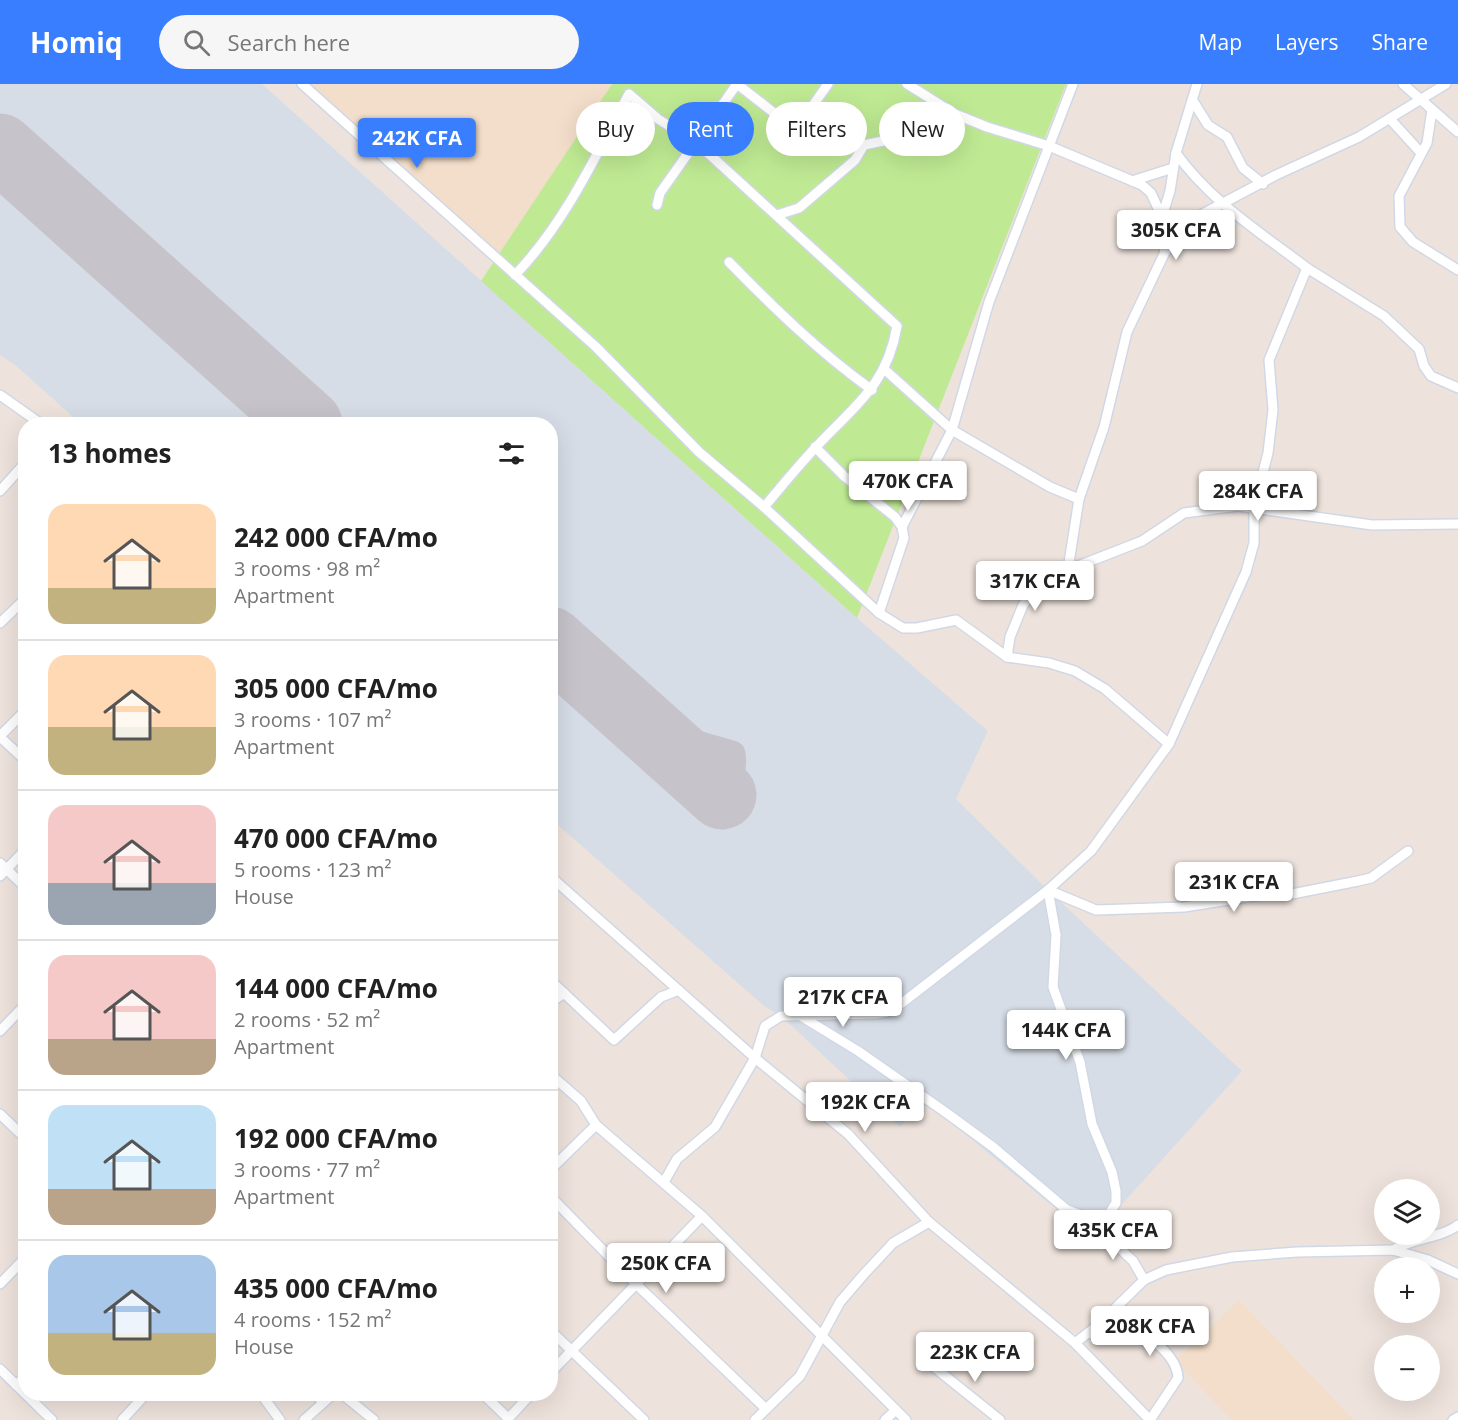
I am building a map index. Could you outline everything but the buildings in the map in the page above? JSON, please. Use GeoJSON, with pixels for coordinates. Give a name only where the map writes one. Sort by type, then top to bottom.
{"type":"FeatureCollection","features":[{"type":"Feature","properties":{"kind":"street"},"geometry":{"type":"LineString","coordinates":[[302,84],[596,347],[699,452],[764,507],[879,613],[903,628],[917,628],[956,620],[1006,657],[1049,663],[1075,670],[1105,689],[1169,744]]}},
{"type":"Feature","properties":{"kind":"street"},"geometry":{"type":"LineString","coordinates":[[725,102],[737,84],[792,128],[796,128],[828,84]]}},
{"type":"Feature","properties":{"kind":"street"},"geometry":{"type":"LineString","coordinates":[[907,84],[938,102]]}},
{"type":"Feature","properties":{"kind":"street"},"geometry":{"type":"LineString","coordinates":[[902,527],[952,430],[989,302],[1073,84]]}},
{"type":"Feature","properties":{"kind":"street"},"geometry":{"type":"LineString","coordinates":[[1165,252],[1161,233],[1162,217],[1170,191],[1176,153],[1197,84]]}},
{"type":"Feature","properties":{"kind":"street"},"geometry":{"type":"LineString","coordinates":[[1403,84],[1458,132]]}},
{"type":"Feature","properties":{"kind":"street"},"geometry":{"type":"LineString","coordinates":[[1068,569],[1079,499],[1104,427],[1127,332],[1165,252],[1190,222],[1390,119],[1446,84]]}},
{"type":"Feature","properties":{"kind":"street"},"geometry":{"type":"LineString","coordinates":[[515,275],[541,247],[556,224],[629,94],[667,124]]}},
{"type":"Feature","properties":{"kind":"street"},"geometry":{"type":"LineString","coordinates":[[1192,101],[1208,125],[1227,137],[1243,168],[1263,184]]}},
{"type":"Feature","properties":{"kind":"street"},"geometry":{"type":"LineString","coordinates":[[1432,110],[1428,138],[1398,195],[1400,227],[1413,242],[1458,270]]}},
{"type":"Feature","properties":{"kind":"street"},"geometry":{"type":"LineString","coordinates":[[965,118],[1049,146],[1142,185],[1151,193],[1162,217]]}},
{"type":"Feature","properties":{"kind":"street"},"geometry":{"type":"LineString","coordinates":[[1390,119],[1421,153]]}},
{"type":"Feature","properties":{"kind":"street"},"geometry":{"type":"LineString","coordinates":[[777,215],[799,208],[855,160],[864,145],[879,142]]}},
{"type":"Feature","properties":{"kind":"street"},"geometry":{"type":"LineString","coordinates":[[1176,153],[1193,177],[1223,204],[1307,268],[1380,312],[1419,349],[1424,366],[1431,376],[1458,388]]}},
{"type":"Feature","properties":{"kind":"street"},"geometry":{"type":"LineString","coordinates":[[657,205],[660,193],[688,156]]}},
{"type":"Feature","properties":{"kind":"street"},"geometry":{"type":"LineString","coordinates":[[712,156],[777,215],[813,252],[897,326],[894,343],[884,369],[872,390],[855,410],[815,447],[764,507]]}},
{"type":"Feature","properties":{"kind":"street"},"geometry":{"type":"LineString","coordinates":[[1132,181],[1173,168]]}},
{"type":"Feature","properties":{"kind":"street"},"geometry":{"type":"LineString","coordinates":[[729,262],[782,316],[843,369],[872,390]]}},
{"type":"Feature","properties":{"kind":"street"},"geometry":{"type":"LineString","coordinates":[[664,1182],[677,1159],[715,1127],[754,1058],[765,1026],[781,1016],[888,1012],[1048,891],[1091,851],[1169,744],[1246,572],[1254,543],[1254,507],[1268,453],[1273,410],[1269,360],[1307,268]]}},
{"type":"Feature","properties":{"kind":"street"},"geometry":{"type":"LineString","coordinates":[[884,369],[952,430],[1050,487],[1079,499]]}},
{"type":"Feature","properties":{"kind":"street"},"geometry":{"type":"LineString","coordinates":[[0,394],[31,417]]}},
{"type":"Feature","properties":{"kind":"street"},"geometry":{"type":"LineString","coordinates":[[815,447],[857,488],[895,517],[902,527],[903,538],[879,613]]}},
{"type":"Feature","properties":{"kind":"street"},"geometry":{"type":"LineString","coordinates":[[0,491],[18,471]]}},
{"type":"Feature","properties":{"kind":"street"},"geometry":{"type":"LineString","coordinates":[[1006,657],[1010,637],[1033,590],[1042,580],[1142,541],[1184,513],[1224,507],[1254,507],[1372,525],[1458,524]]}},
{"type":"Feature","properties":{"kind":"street"},"geometry":{"type":"LineString","coordinates":[[0,623],[18,606]]}},
{"type":"Feature","properties":{"kind":"street"},"geometry":{"type":"LineString","coordinates":[[18,718],[0,737],[18,754]]}},
{"type":"Feature","properties":{"kind":"street"},"geometry":{"type":"LineString","coordinates":[[1048,891],[1096,910],[1184,907],[1267,894],[1292,894],[1359,882],[1371,878],[1408,851]]}},
{"type":"Feature","properties":{"kind":"street"},"geometry":{"type":"LineString","coordinates":[[18,856],[2,869],[18,882]]}},
{"type":"Feature","properties":{"kind":"street"},"geometry":{"type":"LineString","coordinates":[[558,883],[754,1058],[848,1134],[929,1222],[1075,1343],[1150,1420],[1178,1378],[1178,1371],[1167,1353],[1150,1340],[1127,1330],[1100,1336],[1088,1333]]}},
{"type":"Feature","properties":{"kind":"street"},"geometry":{"type":"LineString","coordinates":[[1048,891],[1056,935],[1053,987],[1080,1062],[1092,1124],[1112,1172],[1116,1191],[1116,1203],[1099,1230]]}},
{"type":"Feature","properties":{"kind":"street"},"geometry":{"type":"LineString","coordinates":[[558,987],[614,1040],[661,997],[679,990]]}},
{"type":"Feature","properties":{"kind":"street"},"geometry":{"type":"LineString","coordinates":[[558,997],[564,993]]}},
{"type":"Feature","properties":{"kind":"street"},"geometry":{"type":"LineString","coordinates":[[0,1031],[18,1012]]}},
{"type":"Feature","properties":{"kind":"street"},"geometry":{"type":"LineString","coordinates":[[799,1015],[858,1051],[948,1114],[1049,1193],[1058,1204],[1087,1217],[1133,1261],[1144,1280]]}},
{"type":"Feature","properties":{"kind":"street"},"geometry":{"type":"LineString","coordinates":[[558,1082],[581,1101],[596,1125],[702,1216],[906,1420]]}},
{"type":"Feature","properties":{"kind":"street"},"geometry":{"type":"LineString","coordinates":[[0,1114],[18,1131]]}},
{"type":"Feature","properties":{"kind":"street"},"geometry":{"type":"LineString","coordinates":[[558,1162],[596,1125]]}},
{"type":"Feature","properties":{"kind":"street"},"geometry":{"type":"LineString","coordinates":[[558,1204],[636,1284],[766,1409]]}},
{"type":"Feature","properties":{"kind":"street"},"geometry":{"type":"LineString","coordinates":[[558,1364],[702,1216]]}},
{"type":"Feature","properties":{"kind":"street"},"geometry":{"type":"LineString","coordinates":[[755,1420],[801,1376],[840,1302],[893,1243],[929,1222]]}},
{"type":"Feature","properties":{"kind":"street"},"geometry":{"type":"LineString","coordinates":[[1393,1250],[1432,1234],[1448,1233],[1458,1225]]}},
{"type":"Feature","properties":{"kind":"street"},"geometry":{"type":"LineString","coordinates":[[1075,1343],[1144,1280],[1166,1270],[1232,1257],[1297,1252],[1393,1250],[1428,1260],[1458,1274]]}},
{"type":"Feature","properties":{"kind":"street"},"geometry":{"type":"LineString","coordinates":[[0,1284],[18,1265]]}},
{"type":"Feature","properties":{"kind":"street"},"geometry":{"type":"LineString","coordinates":[[0,1266],[9,1275]]}},
{"type":"Feature","properties":{"kind":"street"},"geometry":{"type":"LineString","coordinates":[[558,1338],[644,1420]]}},
{"type":"Feature","properties":{"kind":"street"},"geometry":{"type":"LineString","coordinates":[[934,1367],[1000,1420]]}},
{"type":"Feature","properties":{"kind":"street"},"geometry":{"type":"LineString","coordinates":[[0,1369],[16,1385]]}},
{"type":"Feature","properties":{"kind":"street"},"geometry":{"type":"LineString","coordinates":[[32,1401],[52,1420]]}},
{"type":"Feature","properties":{"kind":"street"},"geometry":{"type":"LineString","coordinates":[[122,1420],[140,1401]]}},
{"type":"Feature","properties":{"kind":"street"},"geometry":{"type":"LineString","coordinates":[[266,1401],[280,1420]]}},
{"type":"Feature","properties":{"kind":"street"},"geometry":{"type":"LineString","coordinates":[[351,1401],[374,1420]]}},
{"type":"Feature","properties":{"kind":"street"},"geometry":{"type":"LineString","coordinates":[[490,1401],[508,1419],[525,1401]]}},
{"type":"Feature","properties":{"kind":"street"},"geometry":{"type":"LineString","coordinates":[[304,1420],[324,1402]]}},
{"type":"Feature","properties":{"kind":"street"},"geometry":{"type":"LineString","coordinates":[[885,1420],[896,1410]]}},
{"type":"Feature","properties":{"kind":"street"},"geometry":{"type":"LineString","coordinates":[[1453,1420],[1458,1417]]}},
{"type":"Feature","properties":{"kind":"shaded area"},"geometry":{"type":"Polygon","coordinates":[[[0,84],[262,84],[857,618],[988,731],[956,799],[1048,890],[1242,1071],[1099,1230],[1090,1237],[925,1101],[900,1127],[781,1016],[765,1007],[558,825],[558,417],[73,417],[15,365],[0,355],[0,84]]]}},
{"type":"Feature","properties":{"kind":"shaded area"},"geometry":{"type":"Polygon","coordinates":[[[310,84],[612,84],[600,102],[576,102],[576,139],[499,256],[310,84]]]}},
{"type":"Feature","properties":{"kind":"shaded area"},"geometry":{"type":"Polygon","coordinates":[[[1239,1300],[1354,1420],[1232,1420],[1175,1361],[1239,1300]]]}},
{"type":"Feature","properties":{"kind":"green space"},"geometry":{"type":"Polygon","coordinates":[[[612,84],[1066,84],[857,618],[481,281],[576,138],[576,156],[655,156],[655,102],[600,102],[612,84]]]}},
{"type":"Feature","properties":{"kind":"taxiway"},"geometry":{"type":"LineString","coordinates":[[637,718],[676,738],[732,754],[730,773],[726,781],[713,791],[695,790],[681,777],[671,749]]}},
{"type":"Feature","properties":{"kind":"runway"},"geometry":{"type":"LineString","coordinates":[[0,148],[300,417]]}},
{"type":"Feature","properties":{"kind":"runway"},"geometry":{"type":"LineString","coordinates":[[558,648],[722,795]]}}]}
